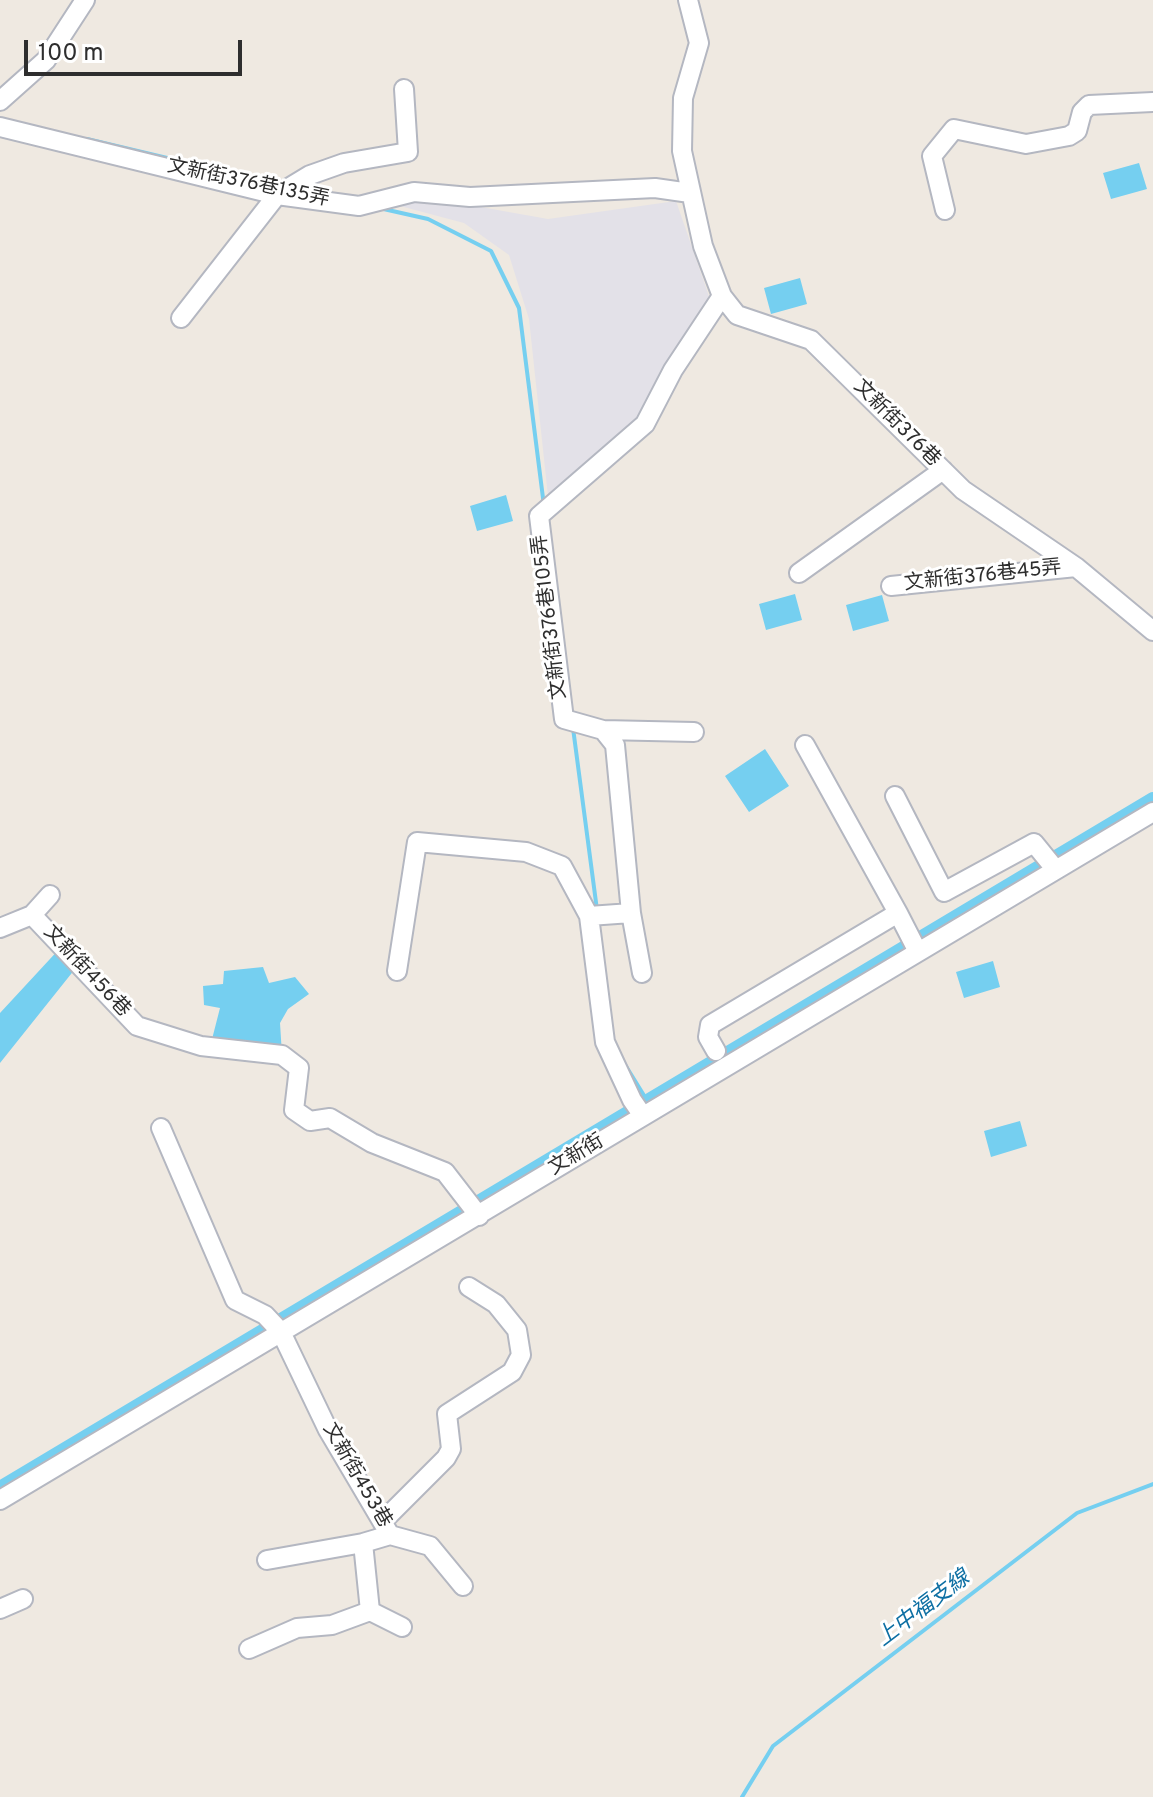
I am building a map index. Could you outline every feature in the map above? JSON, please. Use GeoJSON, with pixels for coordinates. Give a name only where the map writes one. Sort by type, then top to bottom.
{"type":"FeatureCollection","features":[{"type":"Feature","properties":{"kind":"street"},"geometry":{"type":"LineString","coordinates":[[0,101],[46,60],[85,0]]}},
{"type":"Feature","properties":{"kind":"street"},"geometry":{"type":"LineString","coordinates":[[688,0],[699,43],[683,98],[682,151],[703,246],[722,296]]}},
{"type":"Feature","properties":{"kind":"street"},"geometry":{"type":"LineString","coordinates":[[181,318],[286,189],[344,163],[408,152],[404,89]]}},
{"type":"Feature","properties":{"kind":"street"},"geometry":{"type":"LineString","coordinates":[[945,210],[932,156],[954,129],[1026,144],[1069,136],[1077,131],[1082,112],[1089,105],[1153,102]]}},
{"type":"Feature","properties":{"kind":"street","name":"文新街376巷135弄"},"geometry":{"type":"LineString","coordinates":[[0,127],[366,204],[414,192],[470,197],[655,188],[690,193]]}},
{"type":"Feature","properties":{"kind":"street","name":"文新街376巷"},"geometry":{"type":"LineString","coordinates":[[722,296],[737,315],[811,340],[963,490],[1144,612],[1153,631]]}},
{"type":"Feature","properties":{"kind":"street","name":"文新街376巷105弄"},"geometry":{"type":"LineString","coordinates":[[694,732],[603,730],[564,719],[545,511],[645,424],[673,370],[722,296]]}},
{"type":"Feature","properties":{"kind":"street"},"geometry":{"type":"LineString","coordinates":[[799,573],[943,470]]}},
{"type":"Feature","properties":{"kind":"street","name":"文新街376巷45弄"},"geometry":{"type":"LineString","coordinates":[[891,586],[1076,567]]}},
{"type":"Feature","properties":{"kind":"street"},"geometry":{"type":"LineString","coordinates":[[603,730],[615,745],[631,913],[642,973]]}},
{"type":"Feature","properties":{"kind":"street"},"geometry":{"type":"LineString","coordinates":[[805,745],[914,943]]}},
{"type":"Feature","properties":{"kind":"street"},"geometry":{"type":"LineString","coordinates":[[895,796],[944,892],[1034,843],[1051,863]]}},
{"type":"Feature","properties":{"kind":"street","name":"文新街"},"geometry":{"type":"LineString","coordinates":[[0,1500],[273,1325],[476,1213],[638,1108],[1051,863],[1153,812]]}},
{"type":"Feature","properties":{"kind":"street"},"geometry":{"type":"LineString","coordinates":[[397,971],[417,842],[526,852],[562,866],[594,916],[605,1042],[638,1108]]}},
{"type":"Feature","properties":{"kind":"street"},"geometry":{"type":"LineString","coordinates":[[0,928],[32,915],[50,895]]}},
{"type":"Feature","properties":{"kind":"street"},"geometry":{"type":"LineString","coordinates":[[594,916],[631,913]]}},
{"type":"Feature","properties":{"kind":"street"},"geometry":{"type":"LineString","coordinates":[[716,1051],[708,1037],[710,1025],[898,913]]}},
{"type":"Feature","properties":{"kind":"street","name":"文新街456巷"},"geometry":{"type":"LineString","coordinates":[[32,915],[137,1026],[201,1046],[282,1055],[299,1068],[294,1110],[310,1121],[330,1118],[372,1143],[445,1172],[476,1213]]}},
{"type":"Feature","properties":{"kind":"street"},"geometry":{"type":"LineString","coordinates":[[161,1128],[235,1300],[273,1325]]}},
{"type":"Feature","properties":{"kind":"street"},"geometry":{"type":"LineString","coordinates":[[267,1560],[363,1543],[387,1527],[451,1449],[447,1414],[512,1372],[521,1355],[517,1330],[496,1304],[469,1287]]}},
{"type":"Feature","properties":{"kind":"street","name":"文新街453巷"},"geometry":{"type":"LineString","coordinates":[[273,1325],[328,1430],[387,1527],[430,1546],[463,1586]]}},
{"type":"Feature","properties":{"kind":"street"},"geometry":{"type":"LineString","coordinates":[[363,1543],[370,1611]]}},
{"type":"Feature","properties":{"kind":"street"},"geometry":{"type":"LineString","coordinates":[[0,1609],[23,1599]]}},
{"type":"Feature","properties":{"kind":"street"},"geometry":{"type":"LineString","coordinates":[[249,1649],[297,1628],[332,1625],[370,1611],[402,1627]]}},
{"type":"Feature","properties":{"kind":"shaded area"},"geometry":{"type":"Polygon","coordinates":[[[430,198],[548,219],[676,201],[712,305],[644,423],[548,496],[529,319],[509,255],[464,223],[400,206],[430,198]]]}},
{"type":"Feature","properties":{"kind":"water"},"geometry":{"type":"Polygon","coordinates":[[[1139,163],[1147,189],[1111,199],[1103,173],[1139,163]]]}},
{"type":"Feature","properties":{"kind":"water"},"geometry":{"type":"Polygon","coordinates":[[[800,278],[807,304],[771,314],[764,288],[800,278]]]}},
{"type":"Feature","properties":{"kind":"water"},"geometry":{"type":"Polygon","coordinates":[[[506,495],[513,521],[477,531],[470,506],[506,495]]]}},
{"type":"Feature","properties":{"kind":"water"},"geometry":{"type":"Polygon","coordinates":[[[795,594],[802,620],[766,630],[759,604],[795,594]]]}},
{"type":"Feature","properties":{"kind":"water"},"geometry":{"type":"Polygon","coordinates":[[[882,595],[889,621],[853,631],[846,605],[882,595]]]}},
{"type":"Feature","properties":{"kind":"water"},"geometry":{"type":"Polygon","coordinates":[[[765,749],[789,786],[749,812],[725,776],[765,749]]]}},
{"type":"Feature","properties":{"kind":"water"},"geometry":{"type":"Polygon","coordinates":[[[62,946],[79,964],[0,1063],[0,1013],[62,946]]]}},
{"type":"Feature","properties":{"kind":"water"},"geometry":{"type":"Polygon","coordinates":[[[993,961],[1000,987],[964,998],[956,972],[993,961]]]}},
{"type":"Feature","properties":{"kind":"water"},"geometry":{"type":"Polygon","coordinates":[[[263,967],[269,983],[295,977],[309,994],[288,1009],[280,1023],[282,1055],[210,1047],[220,1008],[204,1005],[203,986],[223,984],[224,971],[263,967]]]}},
{"type":"Feature","properties":{"kind":"water"},"geometry":{"type":"Polygon","coordinates":[[[1020,1121],[1027,1146],[991,1157],[984,1131],[1020,1121]]]}},
{"type":"Feature","properties":{"kind":"waterway"},"geometry":{"type":"LineString","coordinates":[[87,139],[281,185]]}},
{"type":"Feature","properties":{"kind":"waterway"},"geometry":{"type":"LineString","coordinates":[[379,208],[428,219],[491,251],[519,308],[544,506]]}},
{"type":"Feature","properties":{"kind":"waterway"},"geometry":{"type":"LineString","coordinates":[[573,728],[597,910]]}},
{"type":"Feature","properties":{"kind":"waterway"},"geometry":{"type":"LineString","coordinates":[[0,1489],[1153,800]]}},
{"type":"Feature","properties":{"kind":"waterway"},"geometry":{"type":"LineString","coordinates":[[624,1063],[648,1102]]}},
{"type":"Feature","properties":{"kind":"waterway","name":"上中福支線"},"geometry":{"type":"LineString","coordinates":[[742,1797],[773,1746],[1077,1513],[1153,1484]]}}]}
